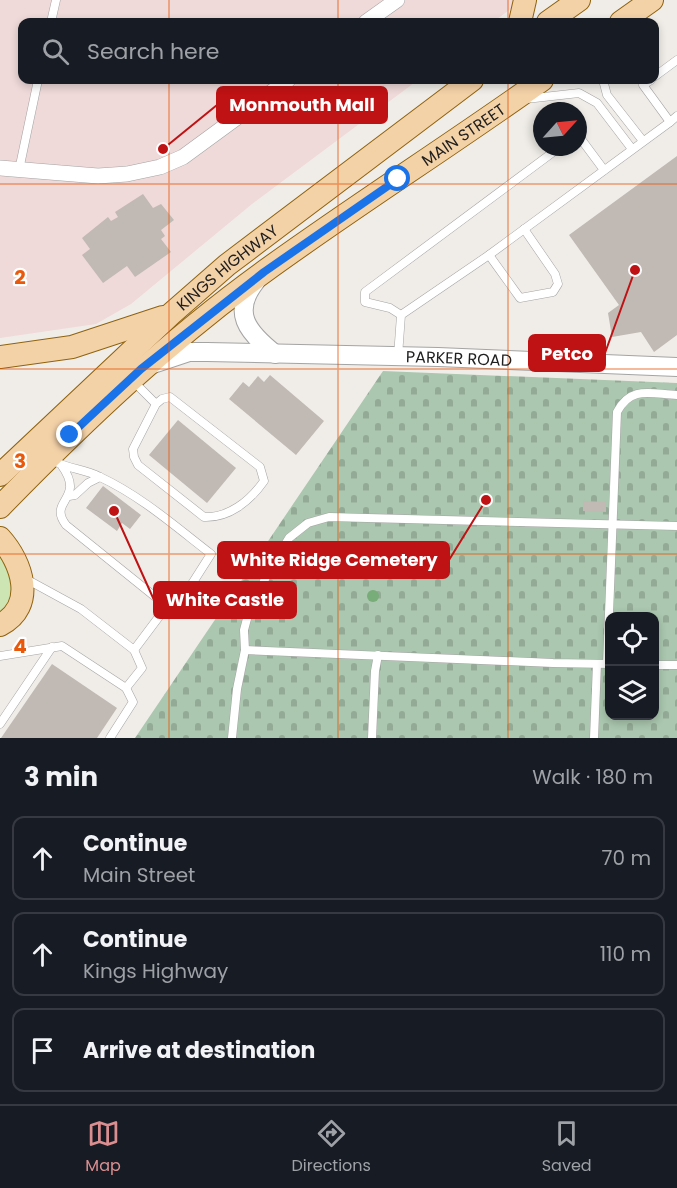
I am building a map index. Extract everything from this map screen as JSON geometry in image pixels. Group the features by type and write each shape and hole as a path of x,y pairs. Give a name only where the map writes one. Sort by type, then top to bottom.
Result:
{"main road":[{"path":"521,18 525,0"},
{"path":"554,18 579,0"},
{"path":"627,18 652,0"},
{"name":"KINGS HIGHWAY","path":"0,475 171,314 227,265 467,84"},
{"name":"MAIN STREET","path":"264,272 536,84"},
{"name":"KINGS HIGHWAY","path":"0,507 55,462 136,374 264,272"},
{"path":"0,357 72,347 171,314"},
{"path":"0,538 17,562 23,587 16,611 0,625"}],"street":[{"path":"372,18 397,0"},
{"path":"0,168 104,176 160,167 183,157 283,84"},
{"path":"264,272 246,294 243,312 257,340 274,354"},
{"name":"PARKER ROAD","path":"136,374 173,356 189,352 398,356 677,367"}],"lane":[{"path":"52,18 56,0"},
{"path":"659,73 677,60"},
{"path":"19,170 38,84"},
{"path":"604,84 607,94 644,141"},
{"path":"398,356 402,315 489,255 674,119 645,84"},
{"path":"513,100 579,93 597,103 632,149"},
{"path":"587,147 604,170"},
{"path":"402,315 390,308 365,302 365,292 548,156"},
{"path":"489,255 520,298 553,292 558,284 555,274 524,229"},
{"path":"136,374 156,404"},
{"path":"610,612 617,412 622,402 634,393 677,394"},
{"path":"170,397 260,467 264,481 254,495 236,509 222,515 204,517 138,465 133,448 156,404 170,397"},
{"path":"55,462 100,477 150,507 211,554 174,612 66,525 60,515 60,509 69,496 72,483 55,462"},
{"path":"69,496 75,495 88,483 100,477"},
{"path":"232,738 237,689 245,650 244,630 248,615 270,569 289,538 308,523 320,518 677,526"},
{"path":"22,577 81,609 134,650 142,668 126,688"},
{"path":"134,650 167,606"},
{"path":"0,656 62,646 126,688 133,702 110,738"},
{"path":"0,724 52,647"},
{"path":"245,650 605,664"},
{"path":"372,738 375,671 378,655"},
{"path":"594,738 597,664"},
{"path":"659,665 677,665"}],"shaded area":[{"path":"0,0 523,0 498,18 18,18 18,84 413,84 252,204 131,304 96,324 0,338"}],"green space":[{"path":"383,371 677,383 677,738 135,738"},
{"path":"0,550 11,574 12,589 10,597 0,612"}],"building":[{"path":"677,156 677,335 654,352 641,332 612,337 608,313 619,305 569,235"},
{"path":"143,194 153,208 161,204 174,220 161,230 165,236 161,239 171,252 135,277 127,266 103,283 82,255 90,249 82,238 108,217 111,221 118,217 115,212"},
{"path":"270,375 324,421 296,455 229,399 243,382 249,387 258,376 264,382"},
{"path":"178,420 236,468 207,503 149,455"},
{"path":"103,486 141,515 130,529 122,523 117,531 86,508"},
{"path":"583,501 606,502 606,512 583,511"},
{"path":"52,664 117,708 97,738 1,738"}],"place":[{"name":"Monmouth Mall","path":"163,149"},
{"name":"Petco","path":"635,270"},
{"name":"White Ridge Cemetery","path":"486,500"},
{"name":"White Castle","path":"114,511"}],"route":[{"path":"70,435 141,369 264,272 398,179"}]}
